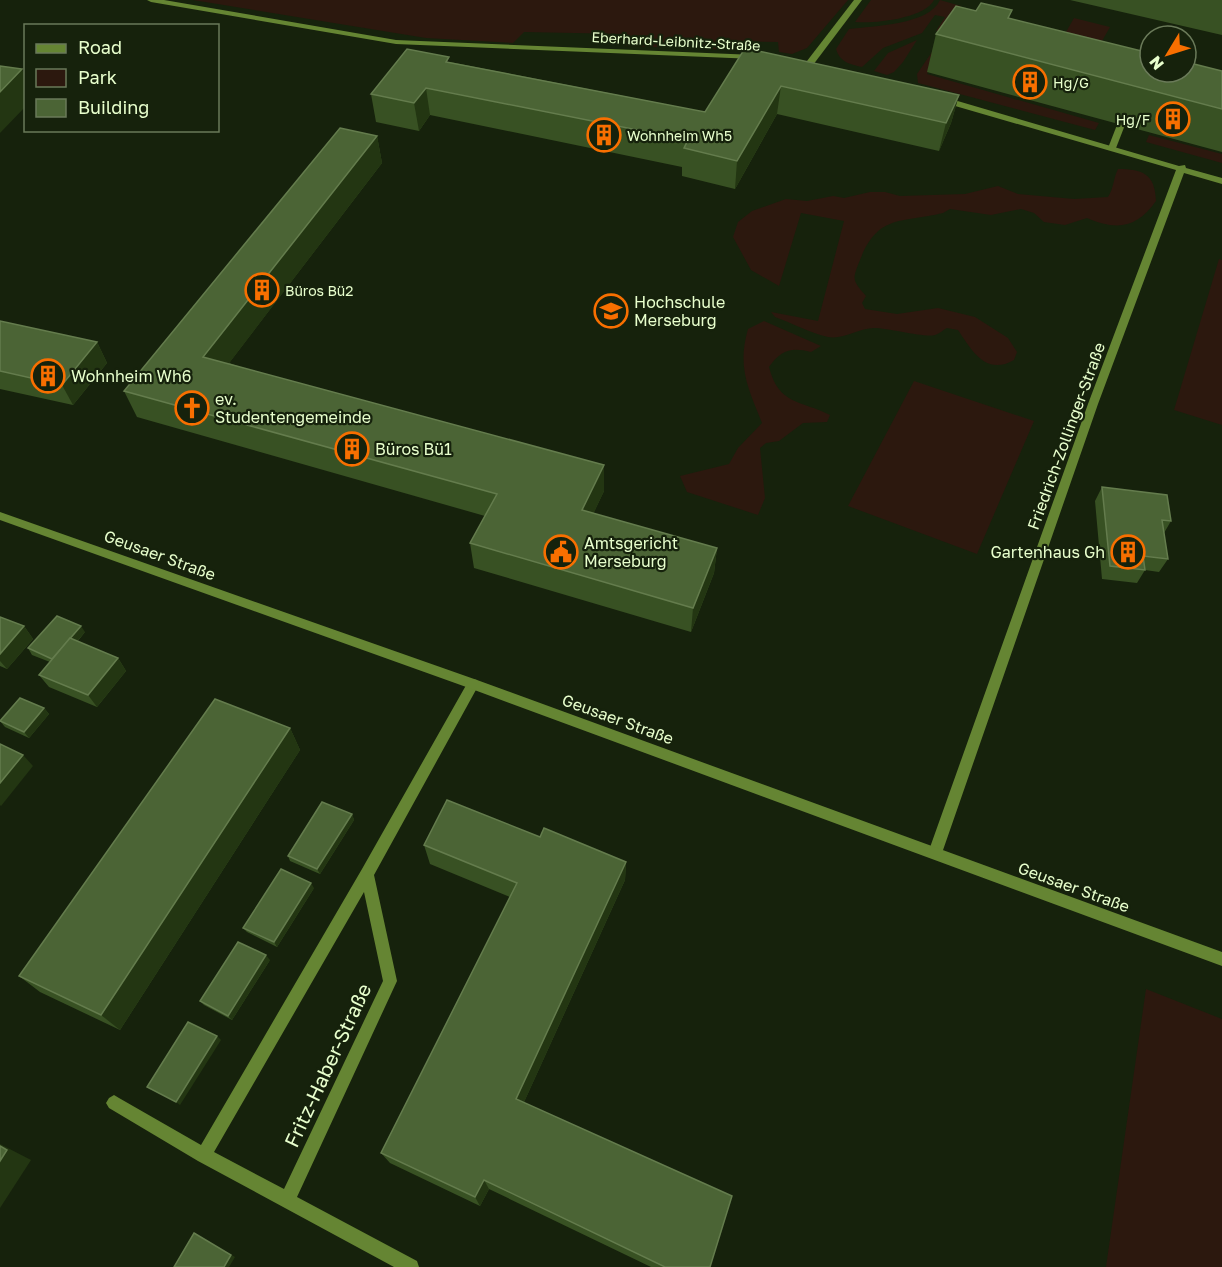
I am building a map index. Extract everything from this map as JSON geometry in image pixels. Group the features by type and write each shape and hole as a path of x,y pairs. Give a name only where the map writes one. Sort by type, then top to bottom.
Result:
{"street":[{"name":"Eberhard-Leibnitz-Straße","path":"152,0 396,42 767,58"},
{"path":"820,66 806,63 858,0"},
{"path":"931,96 1222,181"},
{"path":"1112,148 1121,125"},
{"name":"Friedrich-Zollinger-Straße","path":"935,853 1093,404 1182,168"},
{"name":"Geusaer Straße","path":"0,516 474,684 1222,959"},
{"path":"204,1155 474,684"},
{"name":"Fritz-Haber-Straße","path":"287,1200 390,981 367,874"},
{"path":"114,1103 204,1155 411,1267"}],"green space":[{"path":"193,0 848,0 807,48 792,54 779,52 778,42 735,41 734,50 625,46 625,34 524,32 513,43 426,38"},
{"path":"871,0 934,0 921,11 910,15 886,21 855,22"},
{"path":"940,0 961,6 946,29 936,31 945,17 935,15 922,33 883,48 862,67 846,62 840,57 836,49 849,29 913,19 925,15"},
{"path":"1074,18 1110,27 1102,41 1066,32"},
{"path":"917,40 894,72 887,75 874,71 888,53"},
{"path":"938,43 943,45 927,74 1099,123 1095,130 918,83 917,74"},
{"path":"1149,135 1222,154 1222,163 1146,142"},
{"path":"1118,169 1141,172 1150,179 1153,185 1156,201 1134,222 1108,225 1087,218 1065,225 1044,222 1034,213 1021,209 991,215 950,209 943,213 892,223 875,235 867,245 855,276 856,283 866,296 862,303 865,309 897,314 938,308 975,317 1008,338 1017,352 1014,360 1004,364 995,365 981,359 958,330 947,328 930,336 874,328 828,337 775,317 771,312 818,321 844,221 801,213 779,286 751,270 733,237 738,222 752,211 786,199 807,201 833,196 844,198 870,192 885,192 900,196 965,194 998,186 1018,194 1074,199 1108,197"},
{"path":"1219,259 1222,260 1222,425 1174,410"},
{"path":"764,321 821,346 811,352 792,350 782,353 769,367 773,380 785,395 830,415 827,422 803,423 779,441 766,443 760,448 765,498 758,515 687,492 680,476 729,464 738,448 762,423 746,377 744,355 748,329"},
{"path":"914,381 1034,421 977,554 848,506"},
{"path":"1146,989 1222,1019 1222,1267 1106,1267"}],"building":[{"path":"981,3 1012,10 1008,18 1138,50 1138,84 1198,84 1198,65 1222,71 1222,109 936,34 956,6 976,11"},
{"path":"745,48 959,95 946,123 781,86 737,161 684,148 688,140 426,88 414,103 371,94 407,49 449,57 446,62 705,112"},
{"path":"0,66 22,69 0,92"},
{"path":"340,128 377,136 203,357 604,465 582,510 717,548 693,608 470,543 497,494 124,391"},
{"path":"0,321 97,342 62,385 0,371"},
{"name":"Gartenhaus Gh","path":"1102,487 1167,495 1171,521 1162,520 1168,559 1143,556 1145,570 1110,566"},
{"path":"57,616 81,626 52,659 28,648"},
{"path":"0,617 24,626 0,654"},
{"path":"70,638 118,658 88,695 39,675"},
{"path":"20,698 44,708 24,732 0,721"},
{"path":"215,699 290,728 101,1015 19,976"},
{"path":"0,744 23,755 0,783"},
{"path":"447,800 540,837 544,828 626,862 516,1099 732,1196 710,1267 665,1267 484,1180 475,1197 381,1153 517,883 424,845"},
{"path":"322,802 352,814 317,869 288,856"},
{"path":"281,869 311,883 274,942 243,928"},
{"path":"238,942 266,955 228,1016 200,1001"},
{"path":"188,1022 217,1036 176,1102 147,1087"},
{"path":"0,1146 7,1150 0,1161"},
{"path":"194,1233 231,1255 224,1267 174,1267"}],"place":[{"name":"Hg/G","path":"1030,82"},
{"name":"Hg/F","path":"1173,119"},
{"name":"Wohnheim Wh5","path":"604,135"},
{"name":"Büros Bü2","path":"262,290"},
{"name":"Hochschule Merseburg","path":"611,311"},
{"name":"Wohnheim Wh6","path":"48,376"},
{"name":"ev. Studentengemeinde","path":"192,408"},
{"name":"Büros Bü1","path":"352,449"},
{"name":"Amtsgericht Merseburg","path":"561,552"},
{"name":"Gartenhaus Gh","path":"1128,552"}]}
